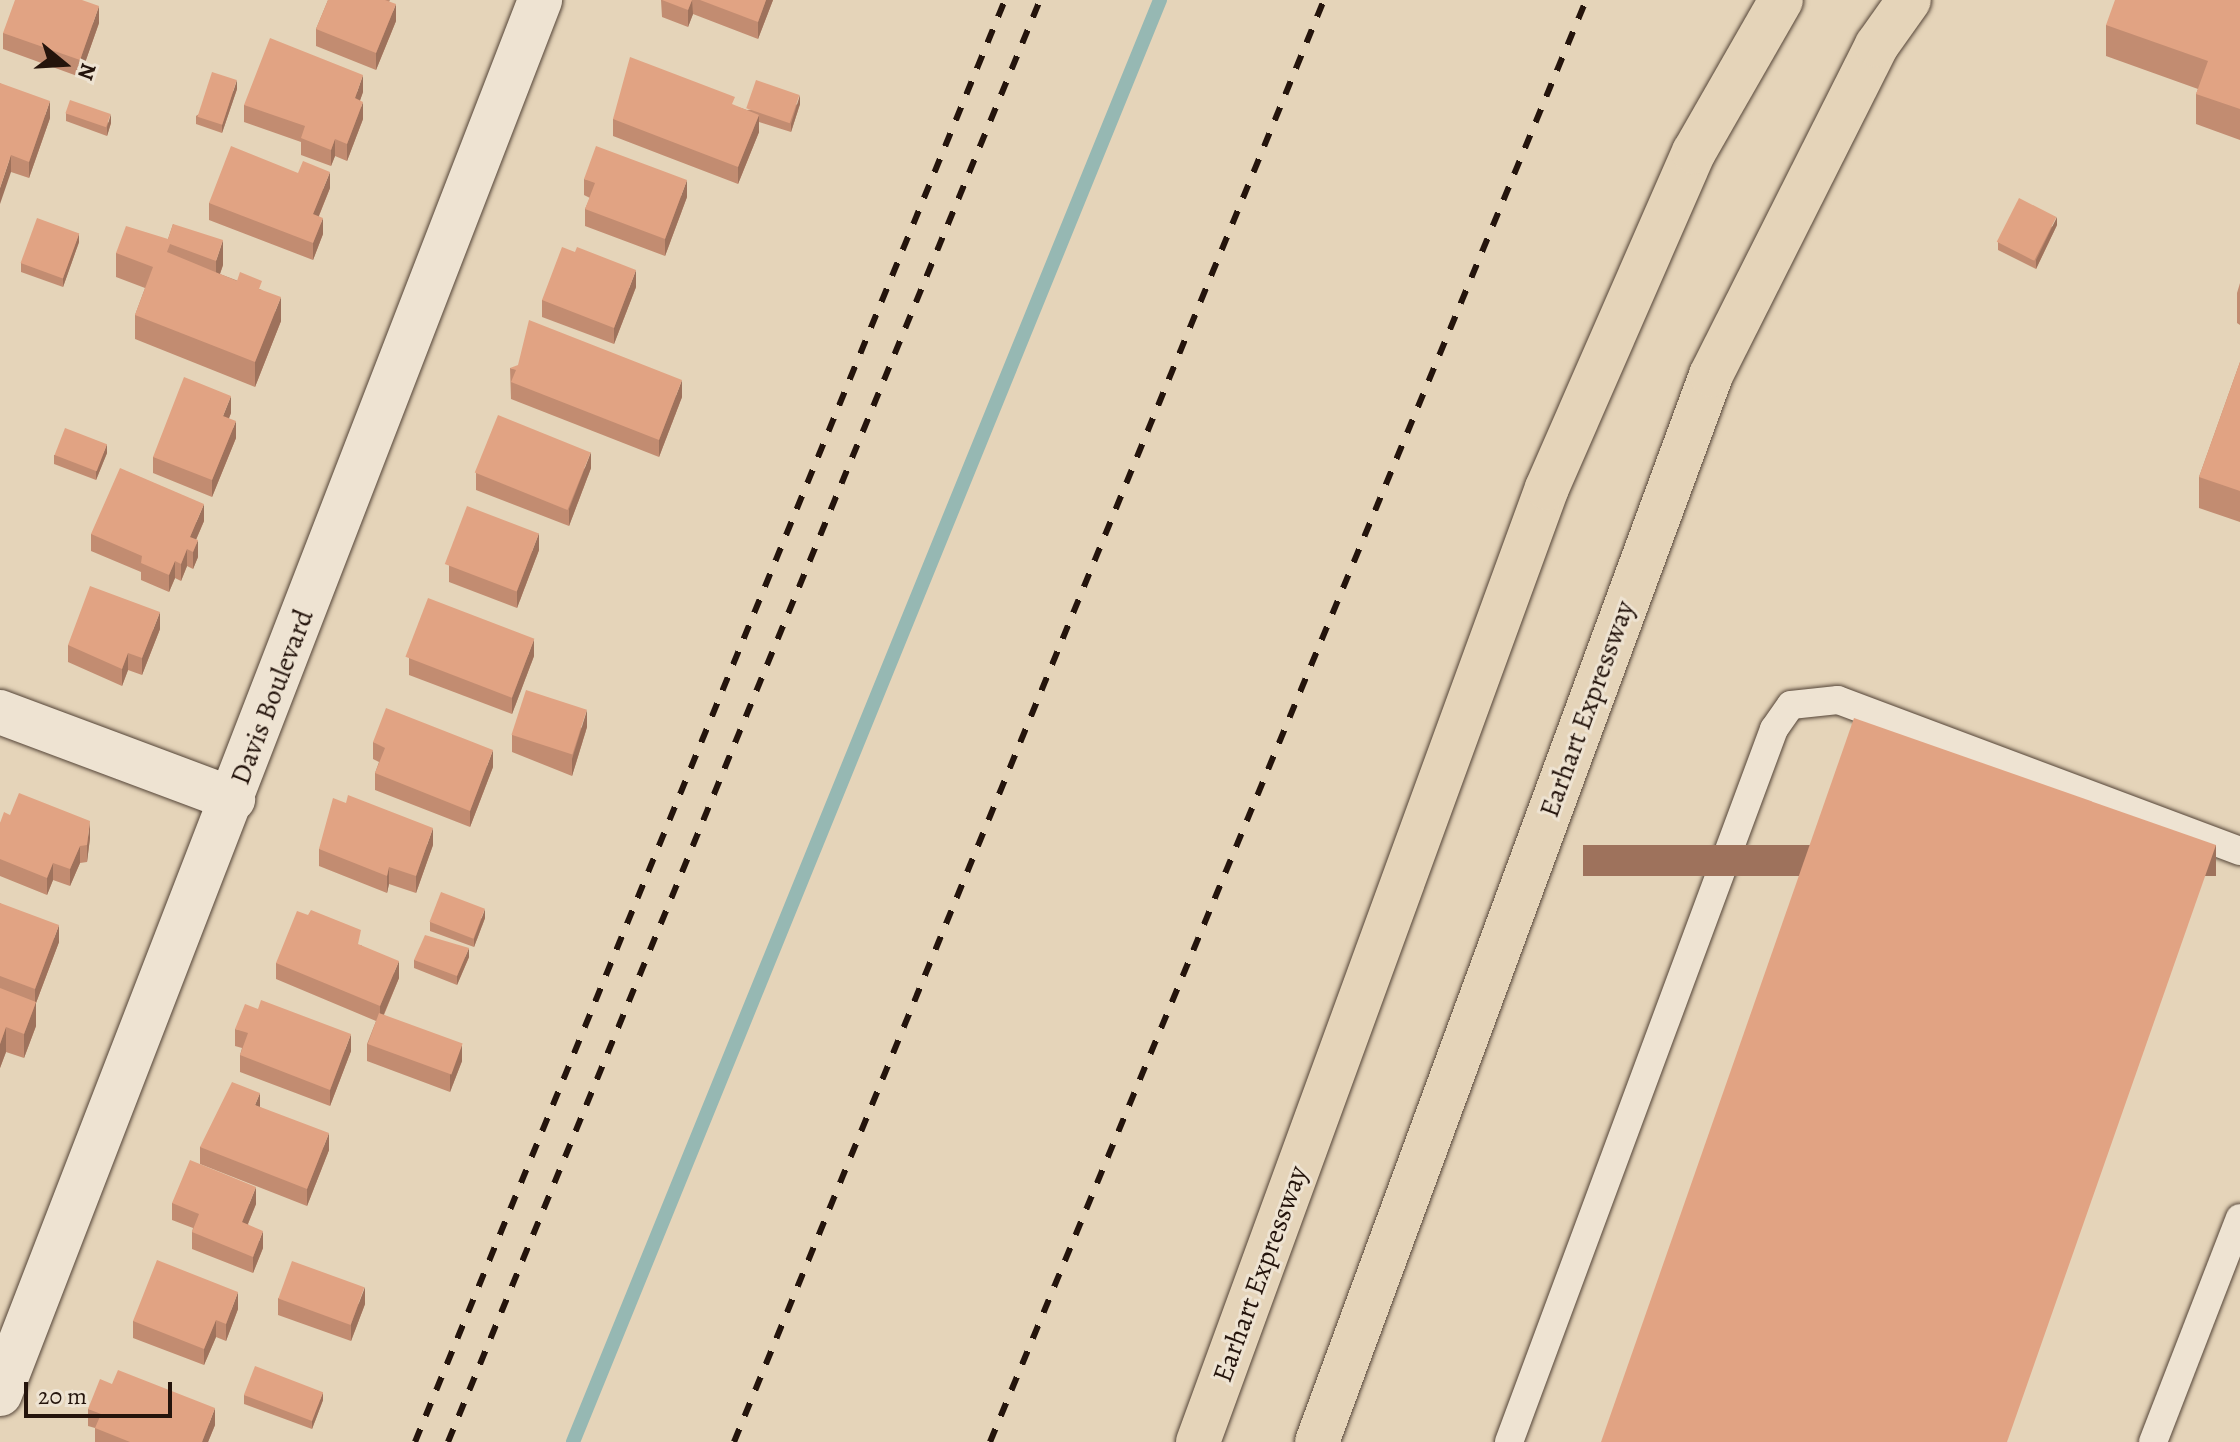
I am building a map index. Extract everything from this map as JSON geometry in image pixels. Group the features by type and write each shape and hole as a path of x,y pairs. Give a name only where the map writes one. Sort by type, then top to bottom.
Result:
{"highway":[{"name":"Earhart Expressway","path":"1198,1442 1547,488 1694,152 1781,0"},
{"name":"Earhart Expressway","path":"1317,1442 1711,375 1877,45 1909,0"}],"street":[{"name":"Davis Boulevard","path":"0,1394 540,0"},
{"path":"0,712 233,799"}],"lane":[{"path":"1509,1442 1774,729 1791,705 1838,700 2240,851"},
{"path":"2153,1442 2240,1218"}],"building":[{"path":"15,0 82,0 99,6 80,60 3,33"},
{"path":"328,0 385,0 396,4 376,53 316,29"},
{"path":"662,0 692,0 688,10"},
{"path":"700,0 766,0 758,22"},
{"path":"2115,0 2240,0 2240,109 2196,94 2208,61 2106,25"},
{"path":"270,38 363,75 355,98 363,102 347,144 335,139 331,150 301,138 305,126 244,105"},
{"path":"630,57 735,97 732,104 759,115 738,167 613,119"},
{"path":"212,72 237,80 222,125 197,117"},
{"path":"756,80 799,95 790,123 746,108"},
{"path":"0,83 50,101 29,162 11,155 0,188"},
{"path":"70,100 111,114 106,127 65,113"},
{"path":"231,146 298,173 303,161 330,172 313,214 323,218 313,243 209,203"},
{"path":"596,146 687,180 665,239 585,209 595,183 584,179"},
{"path":"2019,198 2056,217 2034,261 1997,242"},
{"path":"37,218 79,233 63,278 21,263"},
{"path":"173,224 223,240 216,261 170,244 167,252 237,281 240,272 262,281 259,289 281,297 255,362 135,315 153,267 116,253 126,226 168,239"},
{"path":"562,247 575,252 577,247 636,270 614,328 542,300"},
{"path":"529,320 682,380 659,440 511,382 516,370 510,368 518,365"},
{"path":"2240,362 2240,491 2199,477"},
{"path":"184,377 231,396 223,416 236,421 212,480 153,457"},
{"path":"498,415 591,452 567,510 475,472"},
{"path":"65,428 107,444 97,471 55,455"},
{"path":"120,468 204,504 190,537 198,540 193,552 187,549 181,564 175,561 169,575 141,563 142,556 91,534"},
{"path":"467,506 539,534 517,591 445,564"},
{"path":"90,586 160,612 142,658 128,653 122,669 68,645"},
{"path":"428,598 534,639 512,698 405,657"},
{"path":"526,690 587,710 572,754 511,735"},
{"path":"386,708 493,750 470,811 375,773 385,748 373,742"},
{"path":"1854,718 2216,845 2007,1442 1601,1442"},
{"path":"19,793 90,821 87,845 80,846 70,869 53,863 47,878 0,859 0,823 4,812 10,815"},
{"path":"348,795 433,828 416,876 389,867 387,876 319,849 333,798 346,803"},
{"path":"441,892 485,909 473,939 430,922"},
{"path":"0,903 59,925 35,989 0,976"},
{"path":"311,910 361,930 358,944 399,961 380,1006 276,963 297,911 308,915"},
{"path":"425,935 469,948 457,976 414,960"},
{"path":"0,988 36,1002 24,1034 6,1027 0,1044"},
{"path":"261,1000 351,1034 330,1090 240,1055 248,1033 235,1029 245,1004 258,1009"},
{"path":"379,1013 463,1043 451,1074 368,1044"},
{"path":"232,1082 260,1093 255,1105 329,1133 307,1189 200,1147"},
{"path":"190,1160 256,1187 242,1222 263,1231 253,1257 192,1232 199,1214 172,1203"},
{"path":"157,1260 238,1292 226,1324 216,1320 204,1349 133,1321"},
{"path":"292,1261 364,1287 351,1325 278,1299"},
{"path":"255,1366 323,1392 312,1421 244,1395"},
{"path":"118,1370 215,1408 202,1442 130,1442 95,1428 101,1414 88,1409 100,1379 112,1384"}],"waterway":[{"path":"573,1442 1160,0"}],"railway":[{"path":"415,1442 1005,0"},
{"path":"448,1442 1040,0"},
{"path":"734,1442 1324,0"},
{"path":"990,1442 1586,0"}]}
